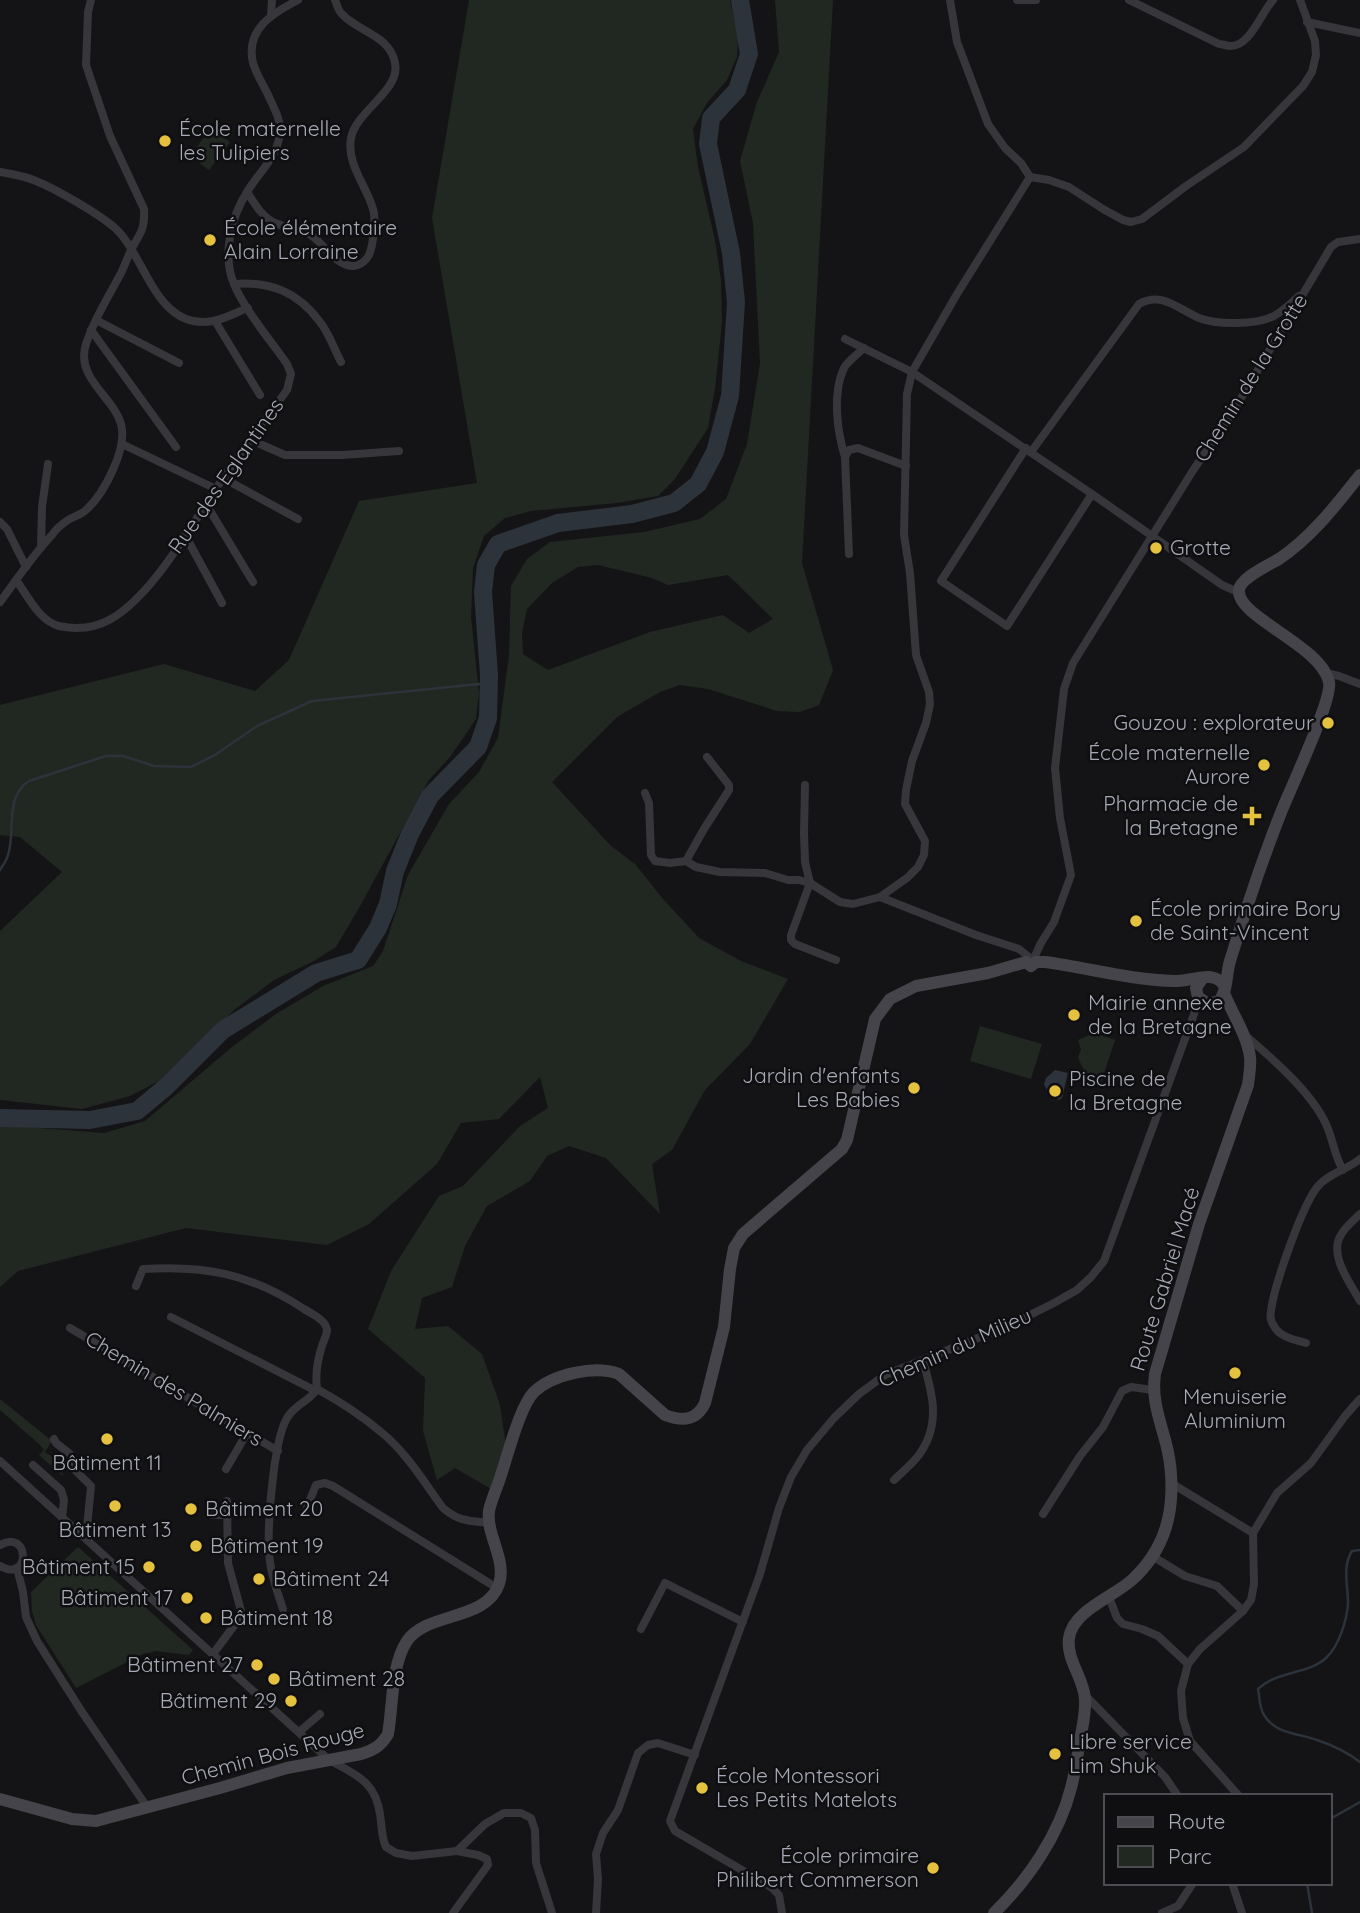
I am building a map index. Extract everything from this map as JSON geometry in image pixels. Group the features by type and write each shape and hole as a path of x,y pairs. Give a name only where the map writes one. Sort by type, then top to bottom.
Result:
{"street":[{"path":"0,602 41,547 67,520 83,513 95,501 105,486 122,444 121,425 114,410 90,377 85,348 91,330 126,264 131,249 141,235 145,220 144,209 110,136 86,65 88,12 92,0"},
{"path":"271,15 272,0"},
{"name":"Rue des Eglantines","path":"16,580 42,616 57,626 90,628 111,618 137,599 165,564 287,390 291,374 287,364 234,284 229,265 229,246 235,216 247,192 273,155 280,132 276,111 253,64 254,35 271,15 298,0"},
{"path":"247,192 260,212 274,223 295,227 310,234 341,263 354,266 370,255 375,233 374,212 352,160 351,139 355,126 394,79 396,65 391,50 341,13 335,0"},
{"path":"950,0 957,42 988,124 1005,148 1021,163 1030,177 1069,187 1103,209 1131,222 1142,219 1244,147 1303,86 1312,72 1316,55 1315,41 1300,0"},
{"path":"1017,0 1036,0"},
{"path":"1129,0 1219,44 1232,46 1242,43 1249,36 1263,11 1273,0"},
{"path":"1307,22 1360,33"},
{"path":"0,172 37,181 116,228 164,304 180,315 198,322 215,321 248,308"},
{"path":"645,793 649,803 651,855 655,861 686,861 696,867 720,872 765,873 788,880 799,880 810,883 840,902 853,904 880,897 918,867 924,855 925,841 905,804 906,790 930,704 929,692 916,655 910,573 904,535 907,394 912,372 1030,177"},
{"name":"Chemin de la Grotte","path":"1031,960 1054,922 1071,875 1060,818 1055,768 1064,689 1073,663 1192,472 1234,410 1331,247 1338,242 1360,239"},
{"path":"234,284 253,282 280,288 305,304 322,323 341,362"},
{"path":"1092,494 1007,626 941,581 1029,450 1139,304 1155,298 1199,318 1228,324 1272,317 1305,291"},
{"path":"96,320 179,363"},
{"path":"215,321 260,395"},
{"path":"91,330 176,447"},
{"path":"845,339 912,372 1222,585 1238,592"},
{"path":"849,554 845,457 838,432 838,395 845,367 864,348"},
{"path":"251,440 285,455 342,456 399,451"},
{"path":"122,444 216,489"},
{"path":"845,457 849,450 858,448 906,466"},
{"path":"41,547 41,507 48,464"},
{"path":"1180,981 1204,999 1219,1001 1254,886 1328,699 1329,684 1321,665 1304,649 1247,609 1238,592 1240,585 1245,579 1301,543 1360,475"},
{"path":"223,478 298,519"},
{"path":"206,503 253,582"},
{"path":"0,522 7,529 26,567"},
{"path":"185,535 222,603"},
{"path":"1326,673 1360,684"},
{"path":"686,861 729,790 729,785 706,757"},
{"path":"805,785 805,862 810,883 791,940 794,944 836,960"},
{"path":"880,897 1019,949 1031,960"},
{"path":"307,1507 316,1485 325,1483 333,1486 497,1588 500,1583 500,1563 489,1512 523,1410 533,1393 555,1379 578,1371 616,1372 665,1415 674,1419 694,1417 700,1413 705,1403 724,1327 734,1248 743,1234 842,1149 847,1140 875,1019 890,999 916,986 988,973 1031,960 1125,976 1180,981 1207,977 1219,979 1224,990"},
{"path":"1204,999 1197,985 1229,963"},
{"name":"Route Gabriel Macé","path":"994,1913 1029,1871 1059,1820 1071,1787 1084,1716 1085,1695 1069,1650 1074,1624 1083,1614 1133,1579 1152,1556 1165,1531 1170,1509 1171,1483 1169,1455 1153,1390 1158,1360 1196,1237 1248,1085 1250,1057 1244,1035 1233,1016 1224,990"},
{"name":"Route Gabriel Macé","path":"1204,999 1233,1016"},
{"name":"Chemin du Milieu","path":"782,1913 779,1895 771,1887 675,1831 670,1821 763,1567 779,1508 791,1477 807,1450 834,1418 859,1394 885,1375 1008,1326 1077,1290 1091,1277 1104,1261 1194,1014 1204,999"},
{"path":"1244,1035 1277,1062 1322,1117 1343,1170"},
{"path":"1306,1343 1283,1335 1272,1323 1271,1312 1284,1263 1302,1215 1317,1186 1360,1159"},
{"path":"1360,1214 1340,1235 1336,1245 1340,1263 1360,1301"},
{"path":"136,1286 143,1269 177,1267 220,1272 255,1283 323,1321 327,1331 316,1370 314,1396 298,1404 287,1418 278,1451 268,1547 282,1609"},
{"path":"171,1317 331,1396 382,1432 406,1457 451,1516 460,1520 490,1523"},
{"name":"Chemin des Palmiers","path":"70,1328 278,1451"},
{"path":"894,1480 921,1453 931,1430 934,1417 931,1388 923,1361"},
{"path":"1043,1514 1080,1456 1103,1427 1122,1391 1131,1387 1153,1390"},
{"path":"1237,1794 1190,1741 1183,1718 1181,1691 1188,1664 1251,1600 1254,1584 1252,1533 1277,1493 1311,1463 1360,1399"},
{"path":"226,1469 247,1433"},
{"path":"54,1439 55,1443 70,1454 75,1470 91,1486 84,1537"},
{"path":"0,1461 328,1759 367,1783 377,1798 381,1834 386,1847 412,1856 457,1851 487,1859 488,1865 453,1913"},
{"path":"33,1465 61,1490 64,1500 62,1518"},
{"path":"1171,1483 1252,1533"},
{"path":"213,1654 242,1611 228,1563 227,1501"},
{"path":"212,1514 226,1515"},
{"path":"0,1545 12,1542 23,1550 24,1557 17,1569 10,1570 0,1566"},
{"path":"1152,1556 1185,1576 1217,1587 1243,1611"},
{"path":"17,1569 26,1617 37,1641 147,1807"},
{"path":"641,1629 665,1583 743,1622"},
{"name":"Chemin Bois Rouge","path":"0,1799 85,1821 96,1821 287,1768 373,1750 388,1734 397,1668 402,1650 411,1635 422,1628 479,1606 490,1598 497,1588"},
{"path":"1109,1597 1122,1624 1158,1636 1188,1664"},
{"path":"1085,1695 1165,1777 1177,1794"},
{"path":"299,1732 320,1714"},
{"path":"596,1913 596,1854 603,1833 618,1810 638,1753 648,1745 658,1743 695,1755"},
{"path":"457,1851 485,1824 504,1813 521,1813 531,1818 535,1830 536,1863 552,1913"},
{"path":"1162,1913 1178,1906 1192,1885"},
{"path":"1233,1885 1242,1913"}],"green space":[{"path":"469,0 730,0 738,37 737,57 727,80 707,103 693,129 721,281 722,322 708,428 675,479 658,496 531,511 505,518 484,536 473,568 471,617 479,693 476,719 450,757 429,780 336,947 274,980 234,1010 191,1054 159,1081 130,1096 82,1109 0,1100 0,931 62,872 20,837 0,835 0,705 164,664 255,691 289,660 359,501 477,483 432,218"},
{"path":"775,0 833,0 802,563 833,670 819,705 800,712 777,711 708,689 680,685 660,692 617,717 552,782 611,846 635,864 699,938 741,961 788,979 750,1044 705,1090 672,1150 652,1164 660,1214 606,1158 569,1146 547,1156 530,1181 487,1206 465,1246 452,1287 422,1298 415,1329 448,1326 482,1354 500,1405 506,1446 493,1490 455,1468 437,1480 423,1431 425,1378 368,1329 391,1271 439,1196 463,1186 520,1126 548,1108 540,1077 499,1119 461,1123 437,1164 369,1224 327,1245 186,1228 18,1271 0,1287 0,1125 104,1133 145,1121 232,1047 276,1014 323,986 373,966 383,951 408,875 449,804 479,772 498,738 509,655 511,586 527,559 550,542 644,532 700,519 726,499 747,444 760,363 753,223 740,161 757,102 779,52","holes":["598,565 652,578 668,585 728,575 773,619 749,633 723,615 650,632 548,670 523,654 522,633 527,609 552,583 578,567"]},
{"path":"211,128 230,142 209,170 190,156"},
{"path":"980,1026 1042,1044 1031,1079 970,1061"},
{"path":"1094,1033 1115,1040 1101,1082 1082,1075 1084,1070 1078,1058 1081,1049 1078,1040"},
{"path":"0,1399 52,1441 45,1452 60,1462 63,1476 39,1455 44,1450 39,1444 0,1410"},
{"path":"78,1547 193,1650 189,1655 156,1651 143,1654 76,1688 36,1625 31,1592"}],"shaded area":[{"name":"Piscine de la Bretagne","path":"1055,1070 1068,1073 1062,1098 1059,1100 1050,1097 1044,1084 1046,1078"}],"waterway":[{"path":"0,1118 90,1120 137,1111 167,1086 223,1030 316,973 358,960 378,928 388,904 395,871 430,796 478,747 488,718 489,675 483,592 486,565 498,544 558,523 632,514 674,503 698,484 715,452 730,396 736,302 731,253 708,144 711,118 737,90 749,54 740,0"},
{"path":"0,870 7,859 10,846 13,805 21,788 29,781 106,756 123,756 154,766 191,767 215,755 257,726 312,701 489,683"},
{"path":"1360,1550 1352,1551 1347,1563 1346,1617 1331,1653 1310,1667 1274,1679 1258,1689 1262,1712 1274,1726 1328,1744 1360,1762"},
{"path":"1332,1818 1360,1802"},
{"path":"1307,1885 1312,1913"}],"place":[{"name":"École maternelle les Tulipiers","path":"165,141"},
{"name":"École élémentaire Alain Lorraine","path":"210,240"},
{"name":"Grotte","path":"1156,548"},
{"name":"Gouzou : explorateur","path":"1328,723"},
{"name":"École maternelle Aurore","path":"1264,765"},
{"name":"Pharmacie de la Bretagne","path":"1252,816"},
{"name":"École primaire Bory de Saint-Vincent","path":"1136,921"},
{"name":"Mairie annexe de la Bretagne","path":"1074,1015"},
{"name":"Jardin d'enfants Les Babies","path":"914,1088"},
{"name":"Piscine de la Bretagne","path":"1055,1091"},
{"name":"Menuiserie Aluminium","path":"1235,1373"},
{"name":"Bâtiment 11","path":"107,1439"},
{"name":"Bâtiment 13","path":"115,1506"},
{"name":"Bâtiment 20","path":"191,1509"},
{"name":"Bâtiment 19","path":"196,1546"},
{"name":"Bâtiment 15","path":"149,1567"},
{"name":"Bâtiment 24","path":"259,1579"},
{"name":"Bâtiment 17","path":"187,1598"},
{"name":"Bâtiment 18","path":"206,1618"},
{"name":"Bâtiment 27","path":"257,1665"},
{"name":"Bâtiment 28","path":"274,1679"},
{"name":"Bâtiment 29","path":"291,1701"},
{"name":"Libre service Lim Shuk","path":"1055,1754"},
{"name":"École Montessori Les Petits Matelots","path":"702,1788"},
{"name":"École primaire Philibert Commerson","path":"933,1868"}]}
